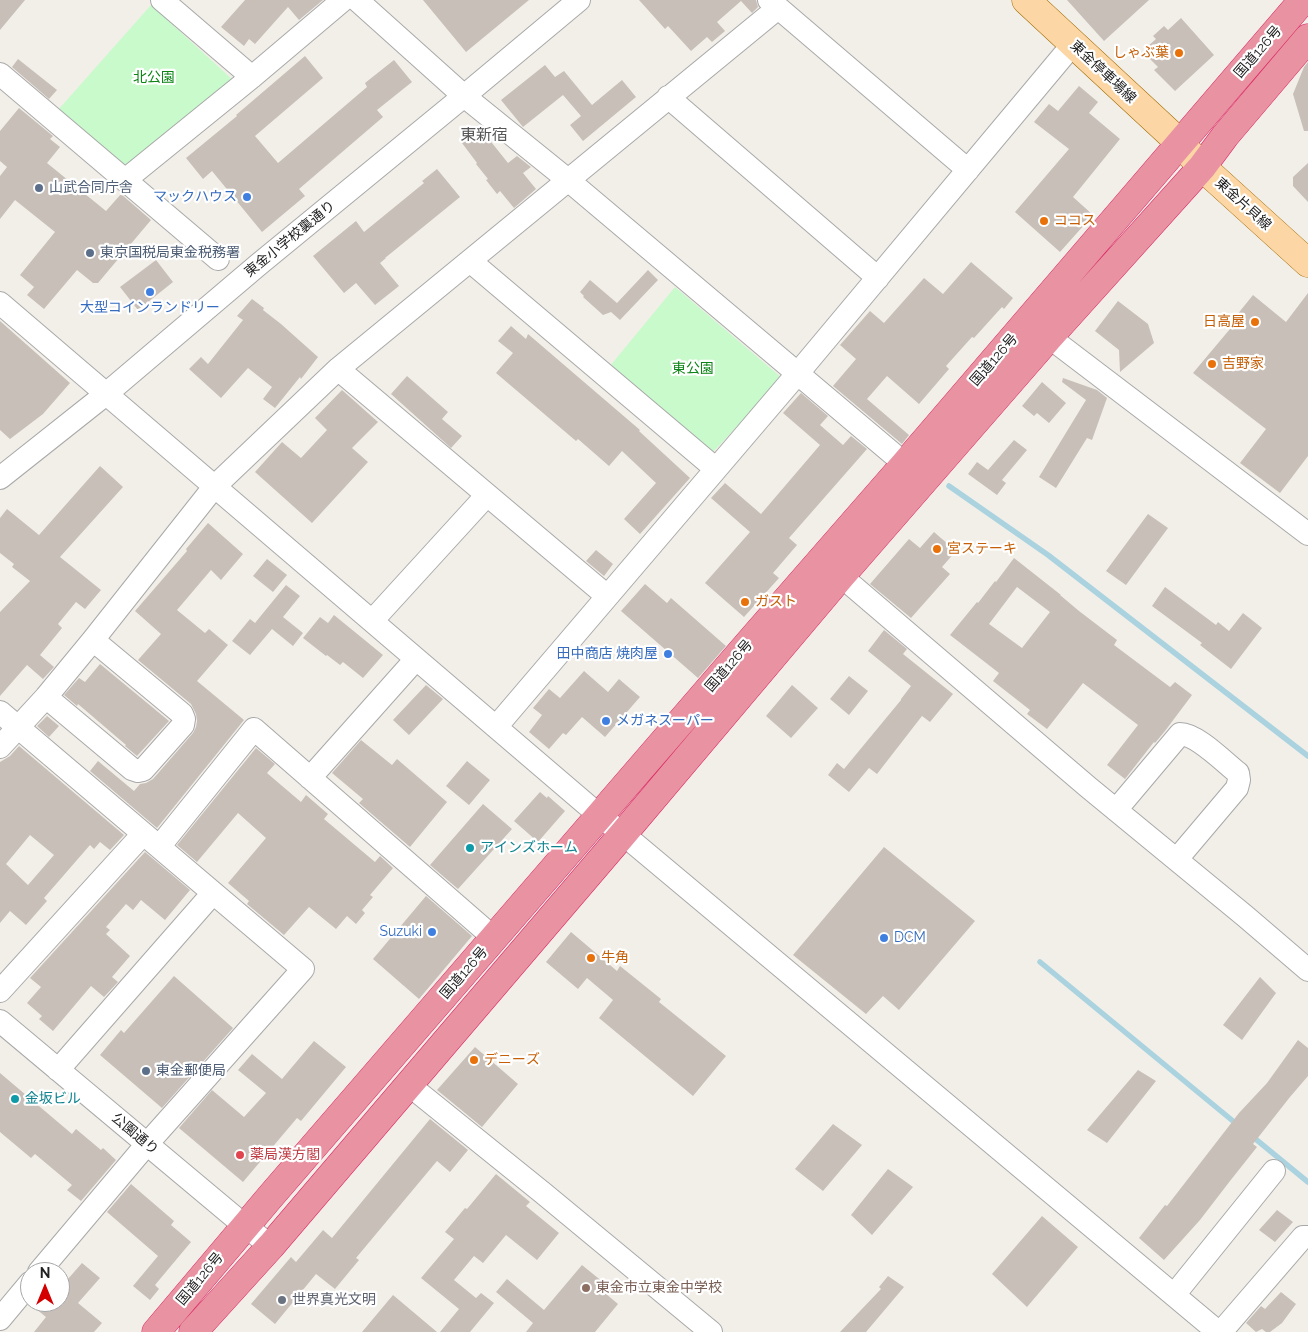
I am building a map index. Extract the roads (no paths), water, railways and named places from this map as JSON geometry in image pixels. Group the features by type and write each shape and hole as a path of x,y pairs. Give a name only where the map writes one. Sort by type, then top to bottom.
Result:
{"highway":[{"name":"国道126号","path":"156,1332 245,1226 906,464 1302,0"},
{"name":"国道126号","path":"193,1332 271,1246 409,1085 841,576 1049,337 1202,167 1225,136 1308,38"}],"main road":[{"name":"東金停車場線","path":"1026,0 1180,143"},
{"name":"東金片貝線","path":"1180,143 1202,167 1308,263"}],"street":[{"path":"162,0 252,76"},
{"path":"125,180 343,0"},
{"path":"357,0 464,96 568,180 906,464"},
{"name":"東金小学校裏通り","path":"0,478 106,394 258,265 579,0"},
{"path":"0,747 93,640 214,487 338,369 668,97 774,4 968,170"},
{"path":"496,726 798,373 1073,44"},
{"path":"0,74 218,259"},
{"path":"668,97 878,278"},
{"path":"470,261 716,469"},
{"path":"0,303 600,816 1220,1332 1303,1236 1308,1236"},
{"path":"1049,337 1308,534"},
{"path":"338,369 607,596"},
{"path":"372,621 487,495"},
{"path":"841,576 1116,810 1308,970"},
{"path":"46,696 132,769 138,771 143,770 183,725 184,719 182,714 93,640"},
{"path":"310,778 416,659"},
{"path":"0,712 302,969 147,1144 47,1262"},
{"path":"0,990 151,841 254,729 494,938"},
{"path":"1116,810 1180,734 1186,734 1198,740 1238,773 1239,780 1237,788 1177,860"},
{"path":"58,1070 213,893"},
{"name":"公園通り","path":"0,1021 271,1246"},
{"path":"409,1085 711,1332"},
{"path":"1174,1295 1274,1171"},
{"path":"0,1319 20,1295"}],"waterway":[{"path":"949,486 1048,555 1308,756"},
{"path":"1040,962 1239,1126"},
{"path":"1252,1136 1308,1182"}],"place":[{"name":"しゃぶ葉","path":"1179,53"},
{"name":"山武合同庁舎","path":"39,188"},
{"name":"マックハウス","path":"247,197"},
{"name":"ココス","path":"1044,221"},
{"name":"東京国税局東金税務署","path":"90,253"},
{"name":"大型コインランドリー","path":"150,292"},
{"name":"日高屋","path":"1255,322"},
{"name":"吉野家","path":"1212,364"},
{"name":"宮ステーキ","path":"937,549"},
{"name":"ガスト","path":"745,602"},
{"name":"田中商店 焼肉屋","path":"668,654"},
{"name":"メガネスーパー","path":"606,721"},
{"name":"アインズホーム","path":"470,848"},
{"name":"Suzuki","path":"432,932"},
{"name":"DCM","path":"884,938"},
{"name":"牛角","path":"591,958"},
{"name":"デニーズ","path":"474,1060"},
{"name":"東金郵便局","path":"146,1071"},
{"name":"金坂ビル","path":"15,1099"},
{"name":"薬局漢方閣","path":"240,1155"},
{"name":"東金市立東金中学校","path":"586,1288"},
{"name":"世界真光文明","path":"282,1300"}],"district":[{"name":"東新宿","path":"484,135"}],"park label":[{"name":"北公園","path":"154,78"},
{"name":"東公園","path":"693,369"}]}
